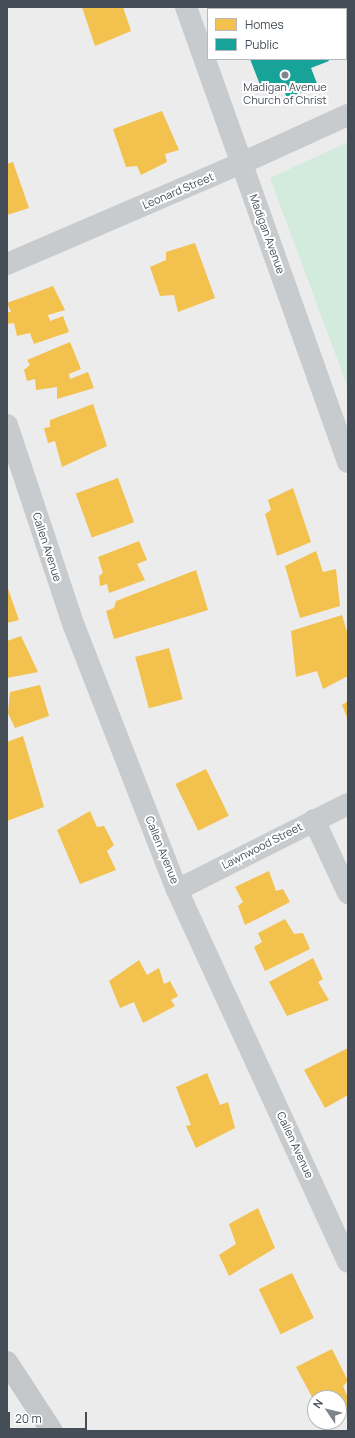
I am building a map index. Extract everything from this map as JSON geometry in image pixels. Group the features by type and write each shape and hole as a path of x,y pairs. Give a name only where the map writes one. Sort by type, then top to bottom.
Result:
{"main road":[{"path":"7,1362 52,1431"}],"street":[{"name":"Madigan Avenue","path":"186,7 348,462"},
{"name":"Leonard Street","path":"7,264 242,163 348,115"},
{"name":"Callen Avenue","path":"7,425 74,626 178,890 348,1262"},
{"name":"Lawnwood Street","path":"178,890 348,804"},
{"path":"314,820 348,893"}],"green space":[{"path":"348,142 348,388 270,178"}],"building: Homes":[{"path":"82,7 123,7 131,31 95,46"},
{"path":"162,111 179,150 165,154 167,162 141,175 137,166 126,167 113,129"},
{"path":"13,162 29,208 7,215 7,164"},
{"path":"195,243 215,298 178,312 174,295 160,296 150,267 166,260 166,252"},
{"path":"53,286 65,310 48,315 50,321 63,316 69,332 34,344 30,333 17,336 14,323 7,324 7,312 11,312 7,303"},
{"path":"70,342 81,369 69,374 70,379 88,372 94,388 57,399 57,387 36,390 35,379 27,381 24,370 30,365 27,360"},
{"path":"93,404 107,446 62,467 55,441 48,443 44,428 50,427 50,420"},
{"path":"118,478 134,522 92,538 76,493"},
{"path":"293,488 311,542 277,556 265,514 271,510 268,500"},
{"path":"139,541 147,560 137,564 145,580 109,593 107,584 100,586 99,576 103,573 98,557"},
{"path":"316,551 323,572 336,569 340,606 300,618 285,566"},
{"path":"196,570 208,610 114,639 106,611 114,608 116,601"},
{"path":"7,586 19,620 7,623"},
{"path":"342,615 348,635 348,676 323,689 317,671 296,677 291,631"},
{"path":"21,636 38,672 7,678 7,641"},
{"path":"169,648 183,699 149,708 135,657"},
{"path":"40,685 49,716 15,728 8,713 10,692"},
{"path":"348,701 348,720 342,705"},
{"path":"23,736 44,807 7,821 7,742"},
{"path":"206,769 229,816 198,831 175,784"},
{"path":"90,811 97,827 104,826 114,845 107,851 116,870 80,884 57,830"},
{"path":"269,871 276,891 283,889 290,902 245,925 238,906 243,902 235,887"},
{"path":"285,919 294,934 303,933 310,949 265,971 254,947 262,942 258,933"},
{"path":"313,958 323,979 318,982 329,1000 287,1016 269,982"},
{"path":"139,960 147,975 159,968 164,984 170,981 178,996 171,1000 175,1006 143,1023 134,1002 120,1008 109,981"},
{"path":"348,1048 348,1095 325,1108 304,1070"},
{"path":"207,1073 220,1105 228,1102 235,1128 196,1148 186,1126 191,1125 176,1087"},
{"path":"258,1208 275,1248 229,1276 219,1255 236,1244 229,1224"},
{"path":"292,1273 314,1318 281,1334 259,1289"},
{"path":"332,1349 348,1381 343,1386 345,1390 308,1390 296,1367"},
{"path":"347,1396 348,1398 347,1411"}],"building: Public":[{"path":"239,7 308,7 308,8"},
{"name":"Madigan Avenue Church of Christ","path":"250,60 329,61 311,68 318,86 287,98 281,83 262,90"}],"place":[{"name":"Madigan Avenue Church of Christ","path":"285,75"}]}
